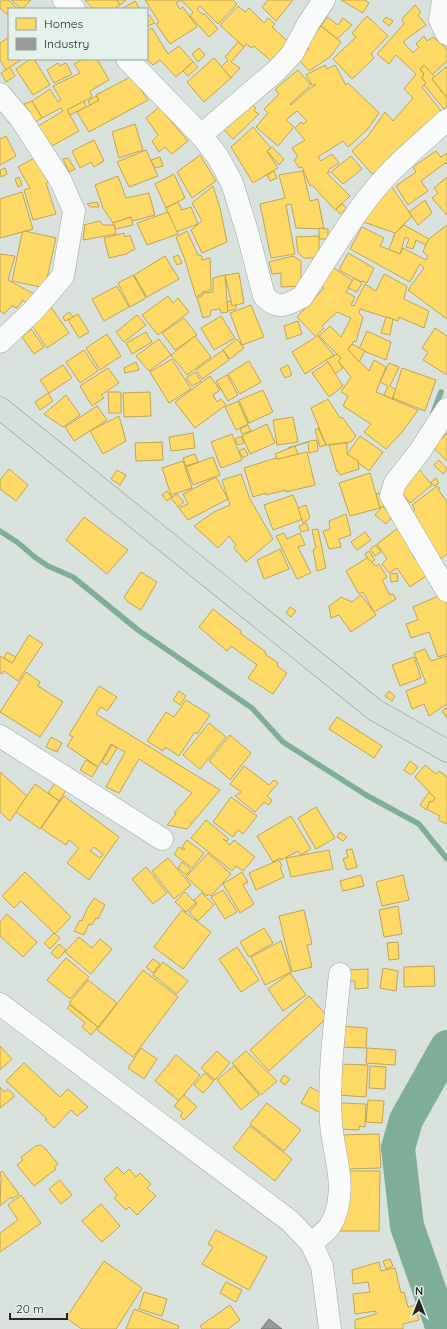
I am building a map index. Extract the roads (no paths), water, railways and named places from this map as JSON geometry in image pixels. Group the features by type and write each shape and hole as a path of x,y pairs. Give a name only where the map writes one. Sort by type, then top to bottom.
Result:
{"main road":[{"path":"0,408 375,710 447,752"}],"street":[{"path":"64,0 73,8"},
{"path":"201,135 276,71 292,54 308,24 324,0"},
{"path":"443,0 440,20 447,34"},
{"path":"128,60 201,135 218,157 232,182 248,231 264,296 271,304 282,306 292,304 302,297 372,192 412,151 447,120"},
{"path":"0,94 21,119 61,181 74,211 63,276 34,310 0,342"},
{"path":"447,409 420,451 395,483 391,496 447,591"},
{"path":"0,736 162,839"},
{"path":"311,1243 330,1229 338,1205 340,1178 331,1124 331,1083 340,974"},
{"path":"0,1004 290,1221 311,1243 322,1266 330,1329"}],"waterway":[{"path":"433,413 441,392"},
{"path":"0,531 48,566 73,577 138,630 252,708 283,742 366,795 419,824 447,859"},
{"path":"443,1329 407,1226 398,1148 406,1120 447,1047"}]}
